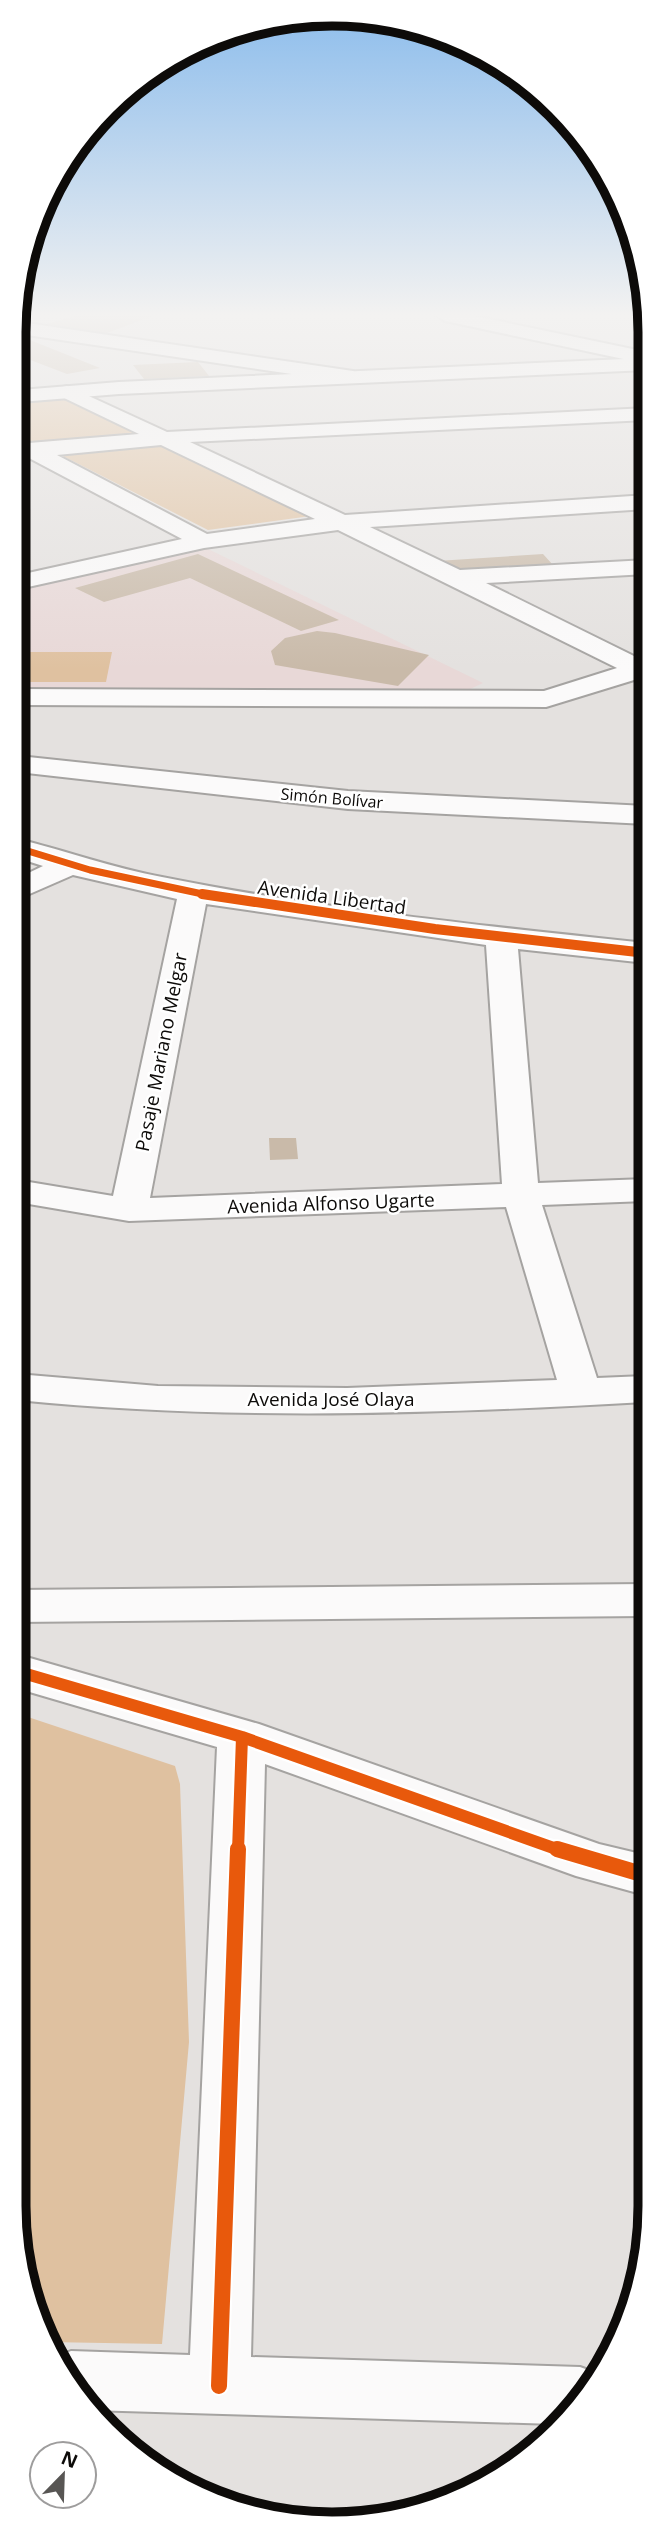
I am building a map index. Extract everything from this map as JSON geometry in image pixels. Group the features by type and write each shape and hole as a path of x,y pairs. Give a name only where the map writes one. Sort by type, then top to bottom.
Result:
{"street":[{"path":"154,433 638,666"},
{"path":"26,449 256,433"},
{"path":"26,451 204,541"},
{"path":"26,580 204,541 342,522 638,503"},
{"path":"456,577 638,567"},
{"path":"26,697 547,698 638,670"},
{"name":"Simón Bolívar","path":"26,765 348,800 638,815"},
{"name":"Avenida Libertad","path":"26,851 67,866 193,894 501,939 638,952"},
{"path":"26,886 67,866"},
{"name":"Pasaje Mariano Melgar","path":"129,1210 193,894"},
{"path":"501,939 521,1196 581,1393"},
{"name":"Avenida Alfonso Ugarte","path":"26,1193 129,1210 638,1190"},
{"name":"Avenida José Olaya","path":"26,1388 158,1399 347,1401 638,1390"},
{"path":"26,1606 638,1600"},
{"path":"26,1674 242,1737 594,1862 638,1873"},
{"path":"219,2386 242,1737"},
{"path":"82,2381 572,2396"}],"shaded area":[{"path":"26,433 145,433 150,436 35,446 26,441"},
{"path":"162,442 318,515 208,530 55,452"},
{"path":"206,548 483,683 464,692 26,689 26,588"},
{"path":"26,652 112,652 106,682 26,682"},
{"path":"26,1716 175,1766 180,1784 189,2042 162,2344 59,2342 42,2304 32,2266 26,2206"}],"building":[{"path":"198,554 339,620 301,631 190,578 104,602 75,588"},
{"path":"543,554 553,565 455,571 437,561"},
{"path":"317,631 429,655 398,686 275,665 271,651 285,638"},
{"path":"269,1138 296,1138 298,1159 270,1160"}],"cycle path":[{"path":"26,851 126,879 235,900 435,929 638,952"},
{"path":"26,1674 242,1737 594,1862 638,1873"},
{"path":"219,2386 242,1737"}]}
